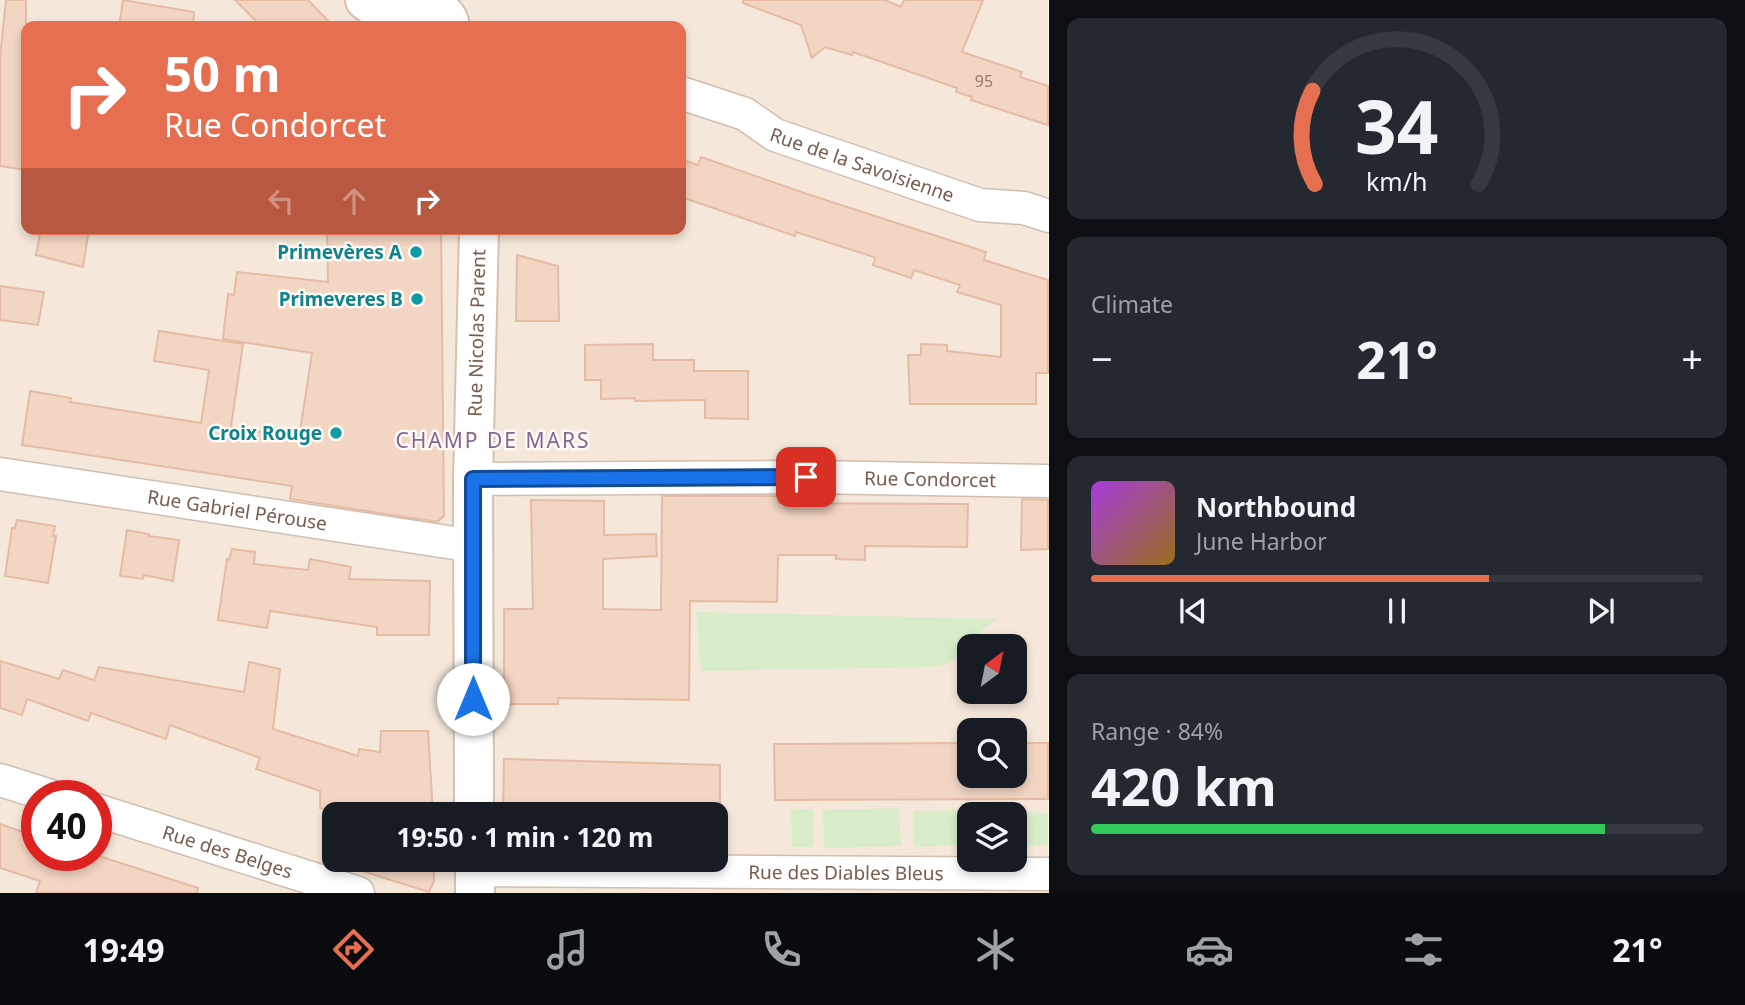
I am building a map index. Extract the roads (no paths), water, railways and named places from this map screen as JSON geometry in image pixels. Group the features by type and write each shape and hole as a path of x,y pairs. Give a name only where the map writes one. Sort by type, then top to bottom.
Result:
{"street":[{"path":"365,0 419,16"},
{"name":"Rue de la Savoisienne","path":"686,95 745,114 775,135 980,205 1024,208 1048,216"},
{"name":"Rue Nicolas Parent","path":"474,802 473,479 479,235"},
{"name":"Rue Gabriel Pérouse","path":"0,474 474,546"},
{"name":"Rue Condorcet","path":"473,479 806,477 1048,481"},
{"path":"0,780 21,787"},
{"name":"Rue des Belges","path":"112,815 358,893"},
{"name":"Rue des Diables Bleus","path":"475,874 1048,873"}],"place":[{"name":"Primevères A","path":"416,252"},
{"name":"Primeveres B","path":"417,299"},
{"name":"Croix Rouge","path":"336,433"}],"district":[{"name":"CHAMP DE MARS","path":"493,440"}]}
